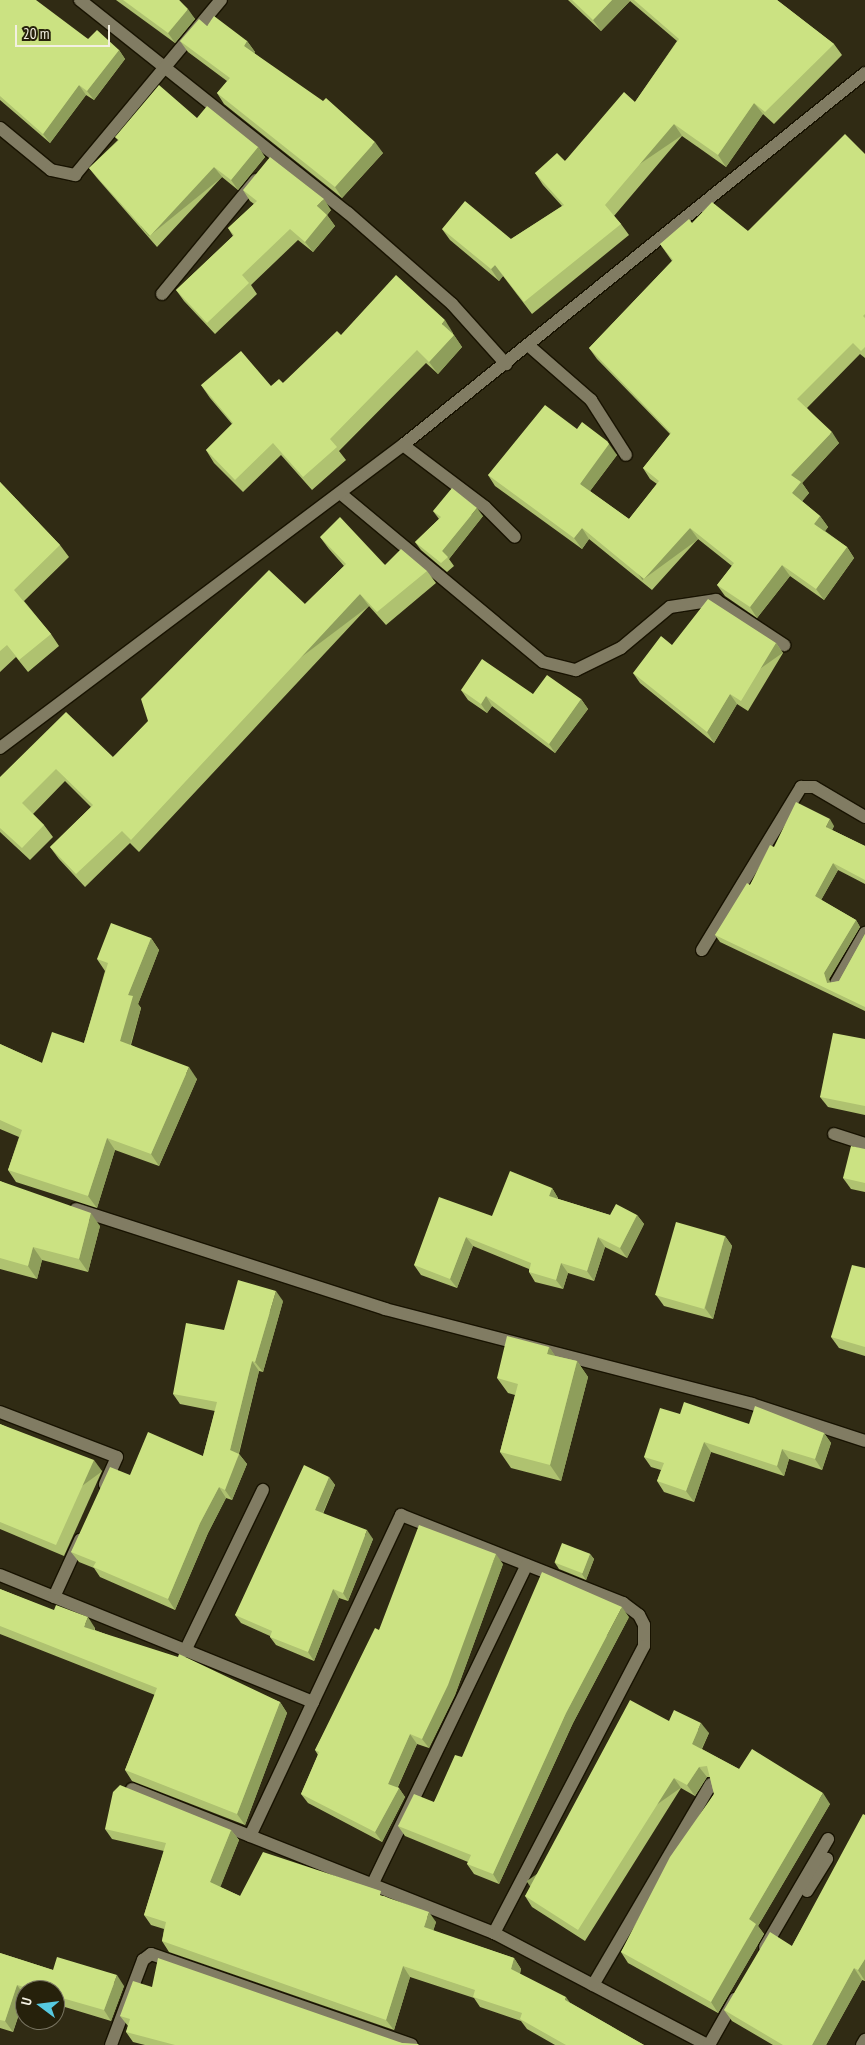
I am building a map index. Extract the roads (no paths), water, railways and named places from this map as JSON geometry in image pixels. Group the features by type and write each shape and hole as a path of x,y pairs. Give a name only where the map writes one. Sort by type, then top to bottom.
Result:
{"street":[{"path":"80,0 166,70 269,164 452,304 506,364"},
{"path":"0,128 51,170 75,175 166,70 221,0"},
{"path":"0,748 403,445 506,364 865,73"},
{"path":"162,294 269,164"},
{"path":"528,345 591,400 626,455"},
{"path":"403,445 485,507 515,537"},
{"path":"340,493 543,662 576,670 621,648 670,607 716,600 784,645"},
{"path":"702,950 801,787 814,787 865,817"},
{"path":"836,983 865,933"},
{"path":"834,1134 865,1144"},
{"path":"64,1205 385,1309 752,1404 865,1441"},
{"path":"0,1412 117,1457 97,1501"},
{"path":"185,1651 263,1490"},
{"path":"250,1836 401,1515 623,1603 639,1615 644,1646 494,1933"},
{"path":"54,1597 86,1527"},
{"path":"373,1882 527,1565"},
{"path":"0,1575 313,1702"},
{"path":"593,1985 710,1784"},
{"path":"132,1789 373,1882 494,1933 707,2045"},
{"path":"593,1985 714,1801"},
{"path":"827,1859 759,1962 828,1838"},
{"path":"111,2045 143,1960 151,1954 412,2045"},
{"path":"862,2045 865,2040"}]}
